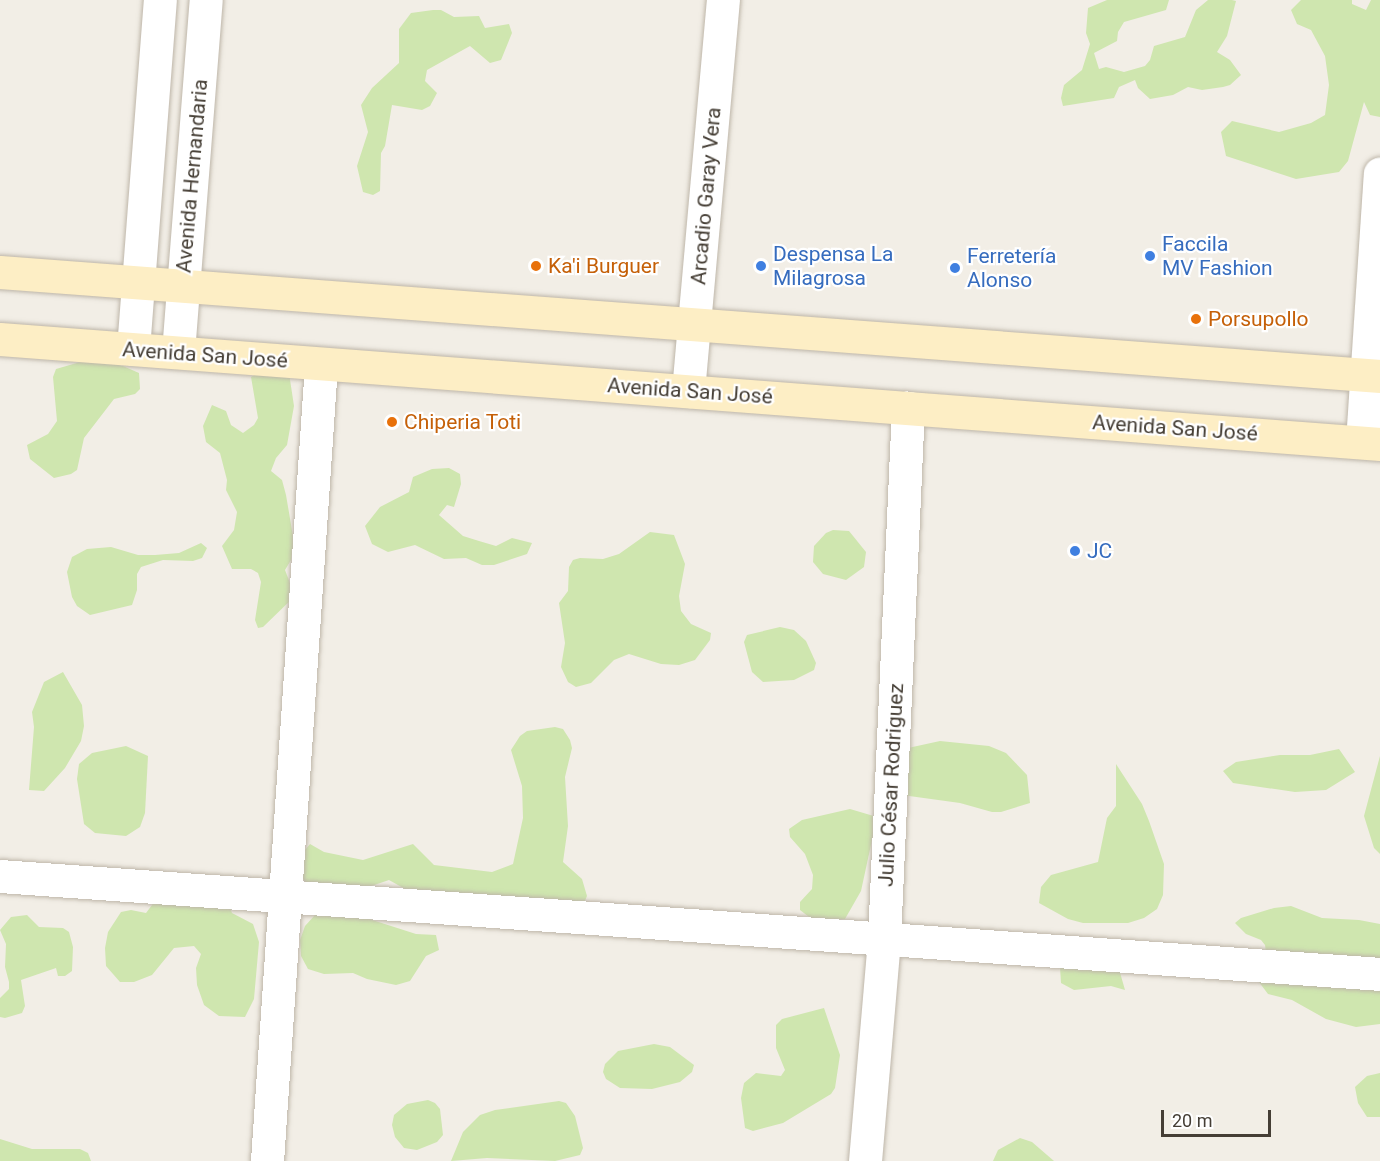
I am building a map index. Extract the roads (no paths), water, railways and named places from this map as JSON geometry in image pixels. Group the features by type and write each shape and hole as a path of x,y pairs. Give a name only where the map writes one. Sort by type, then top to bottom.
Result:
{"street":[{"path":"133,349 160,0"},
{"name":"Avenida Hernandaria","path":"178,352 206,0"},
{"name":"Arcadio Garay Vera","path":"688,391 723,0"},
{"path":"1371,443 1380,174"},
{"path":"0,272 1373,376"},
{"name":"Avenida San José","path":"0,339 1371,443"},
{"path":"267,1161 321,364"},
{"name":"Julio César Rodriguez","path":"865,1161 884,938 909,408"},
{"path":"0,876 1380,974"}],"place":[{"name":"Faccila MV Fashion","path":"1150,256"},
{"name":"Ka'i Burguer","path":"536,266"},
{"name":"Despensa La Milagrosa","path":"761,266"},
{"name":"Ferretería Alonso","path":"955,268"},
{"name":"Porsupollo","path":"1196,319"},
{"name":"Chiperia Toti","path":"392,422"},
{"name":"JC","path":"1075,551"}]}
